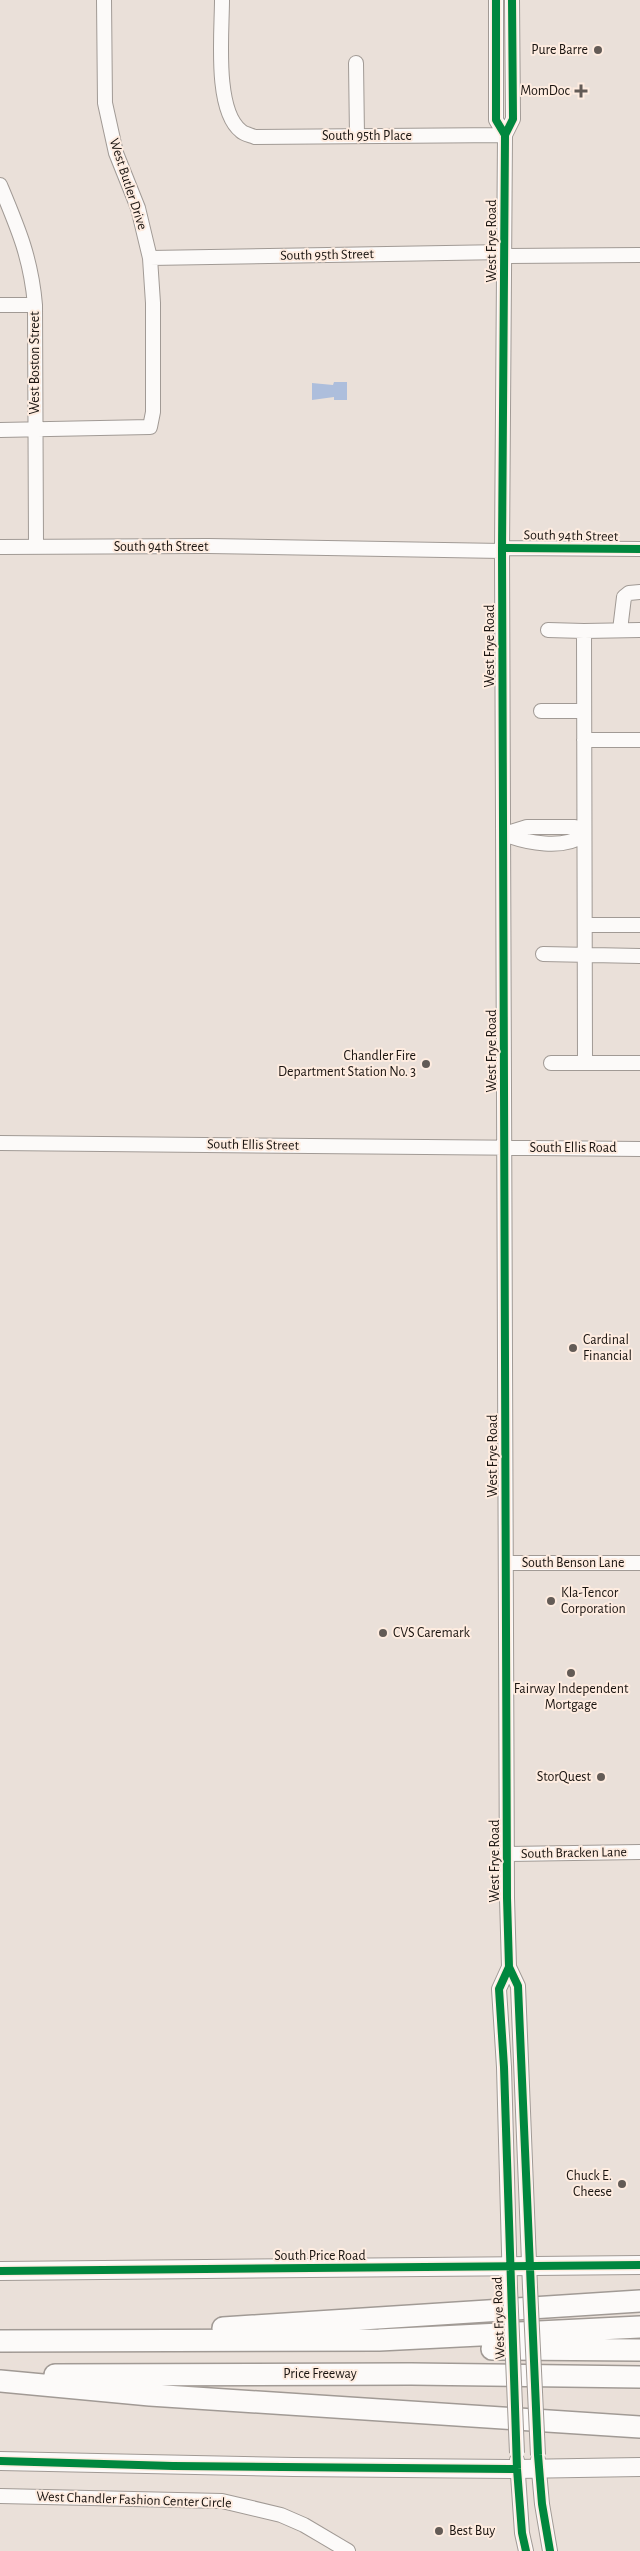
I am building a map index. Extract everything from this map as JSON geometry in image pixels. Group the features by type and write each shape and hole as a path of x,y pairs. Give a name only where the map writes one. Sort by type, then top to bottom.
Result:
{"highway":[{"path":"8,2341 640,2301"},
{"path":"8,2341 272,2341 410,2338 640,2327"},
{"path":"410,2338 483,2342 640,2338"},
{"path":"410,2338 473,2349 640,2350"},
{"path":"411,2374 460,2366 640,2362"},
{"name":"Price Freeway","path":"0,2376 411,2374 640,2377"},
{"path":"0,2381 131,2394 640,2427"}],"main road":[{"name":"South Price Road","path":"0,2270 640,2265"},
{"path":"0,2461 172,2466 517,2461 640,2467"}],"street":[{"name":"West Butler Drive","path":"35,430 150,427 153,412 153,323 150,258 138,208 116,153 105,103 104,0"},
{"name":"South 95th Place","path":"222,0 225,103 233,123 241,132 255,137 505,135"},
{"name":"West Frye Road","path":"496,0 496,120 505,135"},
{"name":"West Frye Road","path":"512,0 513,119 505,135 502,549 507,1854 509,1966 518,1986 538,2462 550,2551"},
{"path":"356,63 357,136"},
{"name":"West Boston Street","path":"0,185 24,243 32,274 35,305 36,546"},
{"name":"South 95th Street","path":"150,258 504,254 640,255"},
{"path":"0,305 35,305"},
{"path":"0,430 35,430"},
{"name":"South 94th Street","path":"0,547 640,549"},
{"path":"620,630 624,597 629,593 640,592"},
{"path":"548,630 640,630"},
{"path":"584,631 585,1063"},
{"path":"541,711 584,711"},
{"path":"584,740 640,740"},
{"path":"504,834 526,842 575,842 584,835"},
{"path":"585,925 640,925"},
{"path":"543,954 640,956"},
{"path":"551,1063 640,1063"},
{"name":"South Ellis Street","path":"0,1143 505,1148"},
{"name":"South Ellis Road","path":"505,1148 640,1149"},
{"name":"South Benson Lane","path":"506,1563 640,1563"},
{"name":"South Bracken Lane","path":"507,1854 640,1852"},
{"name":"West Frye Road","path":"509,1966 499,1989 517,2461 522,2533 526,2551"},
{"path":"506,2141 524,2140"},
{"name":"West Chandler Fashion Center Circle","path":"0,2496 222,2501 281,2515 304,2525 348,2551"}],"water":[{"path":"334,382 347,382 347,400 334,400 334,397 312,400 312,383 333,385"}],"cycle path":[{"path":"496,0 496,120 505,135"},
{"path":"512,0 513,119 505,135 502,551 507,1898 509,1967 518,1986 538,2455 542,2504 550,2551"},
{"path":"502,548 640,549"},
{"path":"509,1967 499,1989 504,2067 517,2469 522,2533 526,2551"},
{"path":"0,2271 640,2265"},
{"path":"0,2461 173,2466 517,2469"}],"place":[{"name":"Pure Barre","path":"598,50"},
{"name":"MomDoc","path":"581,91"},
{"name":"Chandler Fire Department Station No. 3","path":"426,1064"},
{"name":"Cardinal Financial","path":"573,1348"},
{"name":"Kla-Tencor Corporation","path":"551,1601"},
{"name":"CVS Caremark","path":"383,1633"},
{"name":"Fairway Independent Mortgage","path":"571,1673"},
{"name":"StorQuest","path":"601,1777"},
{"name":"Chuck E. Cheese","path":"622,2184"},
{"name":"Best Buy","path":"439,2531"}]}
